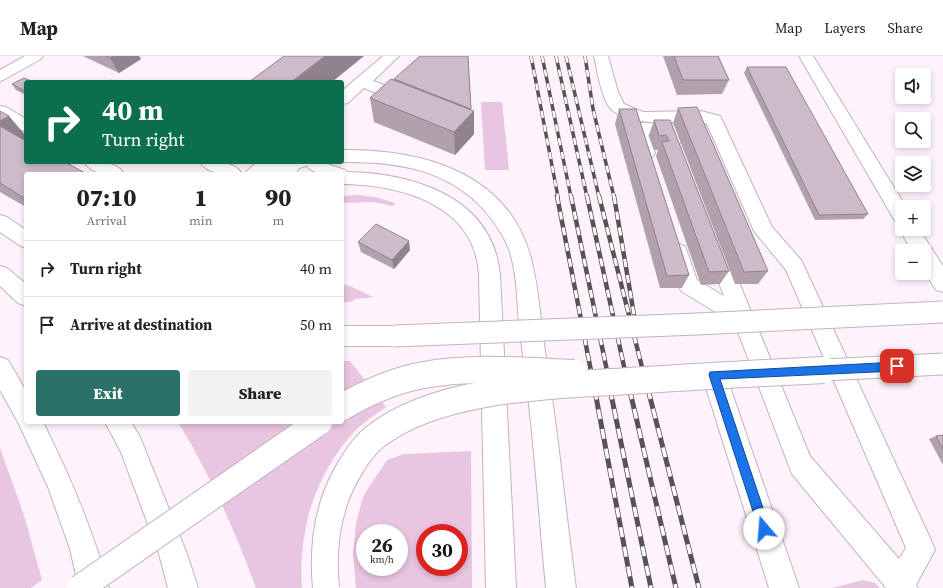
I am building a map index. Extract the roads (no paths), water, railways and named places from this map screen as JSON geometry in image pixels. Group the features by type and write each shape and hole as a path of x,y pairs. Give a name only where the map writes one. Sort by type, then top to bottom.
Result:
{"main road":[{"path":"0,76 36,56"},
{"path":"344,97 392,56"},
{"path":"601,56 610,92 618,107 641,117 701,116 714,120 764,231 794,266 921,550 902,586 801,466 709,230"},
{"path":"806,56 895,204"},
{"path":"362,82 420,104"},
{"path":"0,111 24,125"},
{"path":"653,174 638,129 670,129 682,158"},
{"path":"344,156 394,158 419,162 446,173 478,192 494,208 510,231 521,260 527,293 544,428 561,588"},
{"path":"97,164 111,172"},
{"path":"213,164 229,172"},
{"path":"256,172 266,164"},
{"path":"316,164 324,170 332,172"},
{"path":"267,172 293,165"},
{"path":"344,175 389,181 410,186 445,204 454,210 470,226 480,240 485,251 490,292 501,588"},
{"path":"344,178 363,178"},
{"path":"0,222 24,239"},
{"path":"672,233 688,285 742,317"},
{"path":"931,265 943,284"},
{"path":"0,274 24,295"},
{"path":"344,336 394,336 697,324 943,312"},
{"path":"326,588 323,563 324,536 329,513 336,492 359,454 373,438 390,426 409,416 435,406 502,392 572,385 714,375 943,364"},
{"path":"0,368 24,410"},
{"path":"344,406 373,391 404,379 449,372 474,371 714,375"},
{"path":"714,375 784,588"},
{"path":"31,424 59,482 84,549 94,588"},
{"path":"118,424 131,446 187,588"},
{"path":"80,588 316,424"},
{"path":"173,554 183,588"}],"railway":[{"path":"531,56 558,197"},
{"path":"542,56 571,197"},
{"path":"556,56 587,197"},
{"path":"566,56 599,197"},
{"path":"585,56 593,109 614,197"},
{"path":"557,196 591,371"},
{"path":"571,196 607,371"},
{"path":"587,196 625,371"},
{"path":"599,196 643,371"},
{"path":"614,196 634,315"},
{"path":"591,370 632,588"},
{"path":"606,370 651,588"},
{"path":"625,370 676,588"},
{"path":"643,370 699,588"}]}
